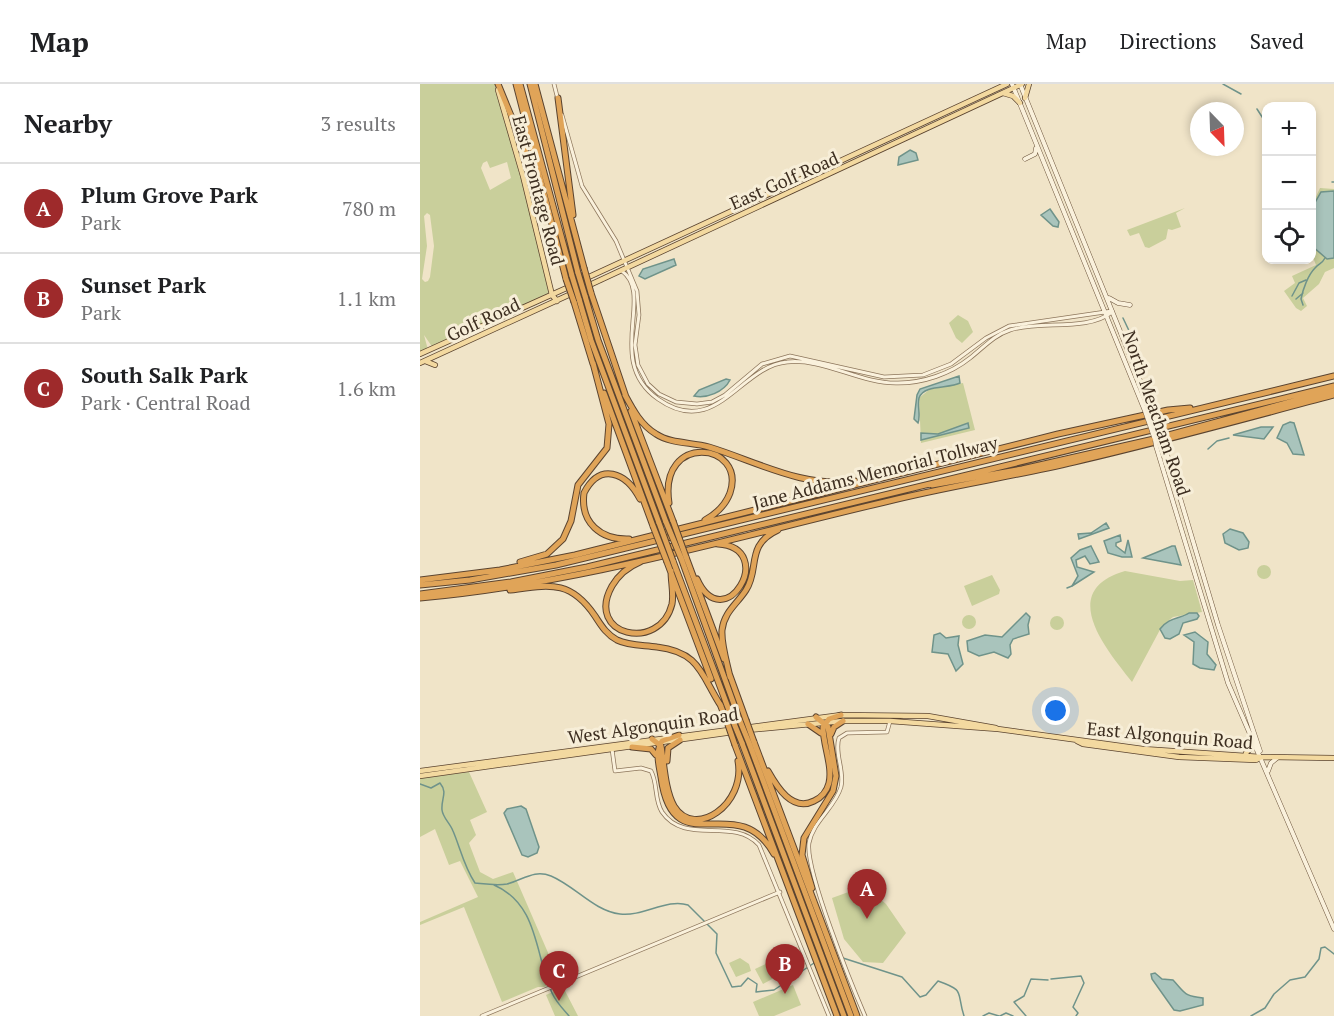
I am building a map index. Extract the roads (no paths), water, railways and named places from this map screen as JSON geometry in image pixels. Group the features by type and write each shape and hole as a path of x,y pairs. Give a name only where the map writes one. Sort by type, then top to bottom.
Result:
{"highway":[{"path":"497,84 547,206"},
{"path":"518,84 547,206 569,277 582,298 625,395 730,676"},
{"path":"518,84 569,277"},
{"path":"472,573 540,558 554,549 565,535 578,484 602,458 609,438 608,420 593,363 578,273 530,84"},
{"path":"535,84 584,268 582,298 595,351 670,562 748,743 851,1016"},
{"path":"558,98 577,240"},
{"path":"582,298 670,520"},
{"path":"593,363 651,519"},
{"name":"Jane Addams Memorial Tollway","path":"420,582 479,578 556,565 1334,376"},
{"path":"924,485 938,485 1022,469 1162,438 1334,388"},
{"name":"Jane Addams Memorial Tollway","path":"420,596 587,567 1334,388"},
{"path":"625,395 636,415 649,429 662,438 708,446 768,469 807,480 847,482 930,466"},
{"path":"472,592 659,556 826,516 1165,441 1334,395"},
{"path":"420,582 538,563 1168,410 1210,406"},
{"path":"670,520 667,485 675,465 693,452 713,453 728,468 732,478 730,492 720,510 694,525"},
{"path":"649,537 614,539 599,532 585,513 584,493 595,478 615,474 631,484 656,525"},
{"path":"660,743 673,804 682,814 700,818 718,812 731,801 738,786 740,772 735,745 737,721 722,632 726,614 748,588 757,549 774,531 826,516"},
{"path":"684,558 701,587 711,596 728,598 738,591 746,573 739,553 722,544 699,546"},
{"path":"659,556 629,568 616,580 606,602 607,612 612,622 623,631 634,634 650,631 660,624 671,605 670,562"},
{"path":"684,558 737,721"},
{"path":"671,571 721,706"},
{"path":"420,596 549,585 567,589 583,600 604,630 616,640 672,650 692,659 704,673 721,706 737,721"},
{"path":"816,717 826,722"},
{"path":"748,743 759,754 783,794 798,802 811,803 822,795 829,784 822,727 826,722 842,718"},
{"path":"831,745 832,730 842,718"},
{"path":"825,930 804,861 802,846 809,826 835,788 836,777 826,722"},
{"path":"808,724 818,729 823,736"},
{"path":"652,739 660,743 679,738"},
{"path":"669,784 667,750 679,738"},
{"path":"660,743 658,760 664,800 673,814 689,823 736,824 753,830 773,852 788,885"},
{"path":"748,743 844,1016"},
{"path":"735,745 837,1016"},
{"path":"632,747 651,749 658,760"},
{"path":"759,754 857,1016"}],"main road":[{"name":"East Frontage Road","path":"497,84 552,295 557,301"},
{"name":"East Golf Road","path":"557,301 1020,84"},
{"name":"North Meacham Road","path":"1020,84 1114,311 1152,410 1181,493 1216,618 1261,757"},
{"path":"1025,98 1029,84"},
{"name":"East Golf Road","path":"552,295 625,259 1004,85"},
{"name":"North Meacham Road","path":"1013,86 1145,411 1226,677 1334,929"},
{"path":"1003,93 1013,96 1020,104"},
{"path":"1029,125 1037,151 1025,159 1036,156 1043,160"},
{"path":"1088,266 1097,270"},
{"name":"Golf Road","path":"420,354 552,295"},
{"path":"1108,297 1118,303 1130,305"},
{"name":"Golf Road","path":"422,362 557,301"},
{"path":"422,362 435,365"},
{"name":"East Algonquin Road","path":"891,714 956,720 990,725 998,729"},
{"name":"West Algonquin Road","path":"842,718 891,714"},
{"name":"West Algonquin Road","path":"679,738 816,717 890,721"},
{"name":"East Algonquin Road","path":"890,721 998,729 1143,749 1244,754 1261,757 1334,758"},
{"name":"West Algonquin Road","path":"420,773 612,747 652,739 826,722"},
{"path":"1244,754 1251,749 1251,737"},
{"name":"East Algonquin Road","path":"1077,741 1083,744 1179,757 1254,760 1261,757"},
{"name":"West Algonquin Road","path":"612,747 660,743"},
{"path":"1267,771 1271,763 1279,757"}],"street":[{"path":"554,84 582,186 607,224 628,266 639,303 635,345 641,373 658,394 676,402 691,405 705,404 720,398 759,366 775,359 802,357 884,377 916,376 951,364 991,336 1015,324 1107,313"},
{"path":"618,271 628,276 634,302 630,348 637,376 647,391 662,402 689,410 708,408 723,402 758,373 783,362 815,364 878,382 910,382 949,371 967,360 995,337 1013,329 1072,324 1114,311"},
{"path":"865,1016 840,952 810,859 809,844 813,832 835,800 841,785 839,738 847,733 887,732 890,721"},
{"path":"612,747 615,771 641,768 649,770 654,777 660,807 676,825 688,829 736,831 750,836 763,849 829,1016"},
{"path":"482,1016 780,892"}],"water":[{"path":"910,150 916,153 918,160 898,165 899,157"},
{"path":"1334,191 1334,258 1327,259 1316,249 1316,201 1321,192"},
{"path":"1050,209 1059,222 1058,227 1053,226 1041,215"},
{"path":"674,259 676,265 645,279 639,276 643,269"},
{"path":"959,376 960,383 931,389 922,394 919,398 918,423 914,419 920,389"},
{"path":"726,379 730,380 724,388 714,394 694,396 699,390"},
{"path":"968,423 969,428 921,440 921,433 938,434"},
{"path":"1294,423 1304,455 1293,454 1287,443 1277,438 1283,425"},
{"path":"1261,427 1273,427 1264,439 1233,435"},
{"path":"1106,523 1109,528 1079,539 1078,534 1091,533"},
{"path":"1230,529 1243,533 1249,542 1248,548 1239,550 1225,543 1223,534"},
{"path":"1120,535 1121,541 1116,543 1116,546 1125,553 1128,540 1132,557 1108,553 1104,541"},
{"path":"1091,546 1099,562 1090,564 1085,556 1076,560 1077,567 1094,572 1072,586 1078,576 1071,558 1080,550"},
{"path":"1172,546 1175,546 1181,565 1143,558"},
{"path":"1026,613 1030,617 1029,634 1013,639 1010,645 1011,654 1008,658 994,652 979,656 968,651 967,641 985,635 1002,637"},
{"path":"1189,613 1197,613 1199,616 1197,619 1183,623 1179,634 1170,639 1165,638 1160,629 1163,625"},
{"path":"1195,632 1208,642 1207,654 1216,665 1214,670 1200,668 1193,664 1194,642 1184,635"},
{"path":"940,633 946,638 959,636 958,645 963,664 956,671 948,654 932,652 934,635"},
{"path":"521,806 526,809 539,847 537,853 528,857 522,855 504,813 507,809"},
{"path":"1155,973 1162,979 1173,980 1189,995 1203,998 1203,1005 1180,1011 1174,1010 1152,979 1151,974"}],"waterway":[{"path":"1223,84 1241,94"},
{"path":"1257,109 1262,117"},
{"path":"1303,305 1301,299 1308,278 1325,258"},
{"path":"1292,296 1299,283 1306,280"},
{"path":"1296,299 1303,293"},
{"path":"1123,318 1132,337"},
{"path":"1208,449 1217,441 1229,438"},
{"path":"1067,588 1072,586"},
{"path":"420,784 431,788 440,783 444,793 443,813 452,828 465,864 475,883 503,885 534,874 545,874 560,880 602,908 620,914 637,913 672,904 688,905 717,934 716,953 732,987 741,986 748,978 757,984 756,992 774,990 814,963"},
{"path":"494,885 509,894 528,918 546,979 552,993 569,1016"},
{"path":"1251,1016 1265,1008 1274,994 1290,980 1305,977 1319,959 1321,948 1325,947 1334,954"},
{"path":"843,958 902,977 920,997 926,995 938,981 953,987 958,993 964,1016"},
{"path":"1051,979 1081,976 1084,983 1073,1007 1078,1013 1076,1016"},
{"path":"1026,1016 1014,1002 1024,996 1031,979 1048,980"},
{"path":"983,1016 989,1013 999,1016"},
{"path":"1000,1016 1006,1013 1013,1016"}],"place":[{"name":"Plum Grove Park","path":"867,919"},
{"name":"Sunset Park","path":"785,994"},
{"name":"South Salk Park","path":"559,1001"}]}
